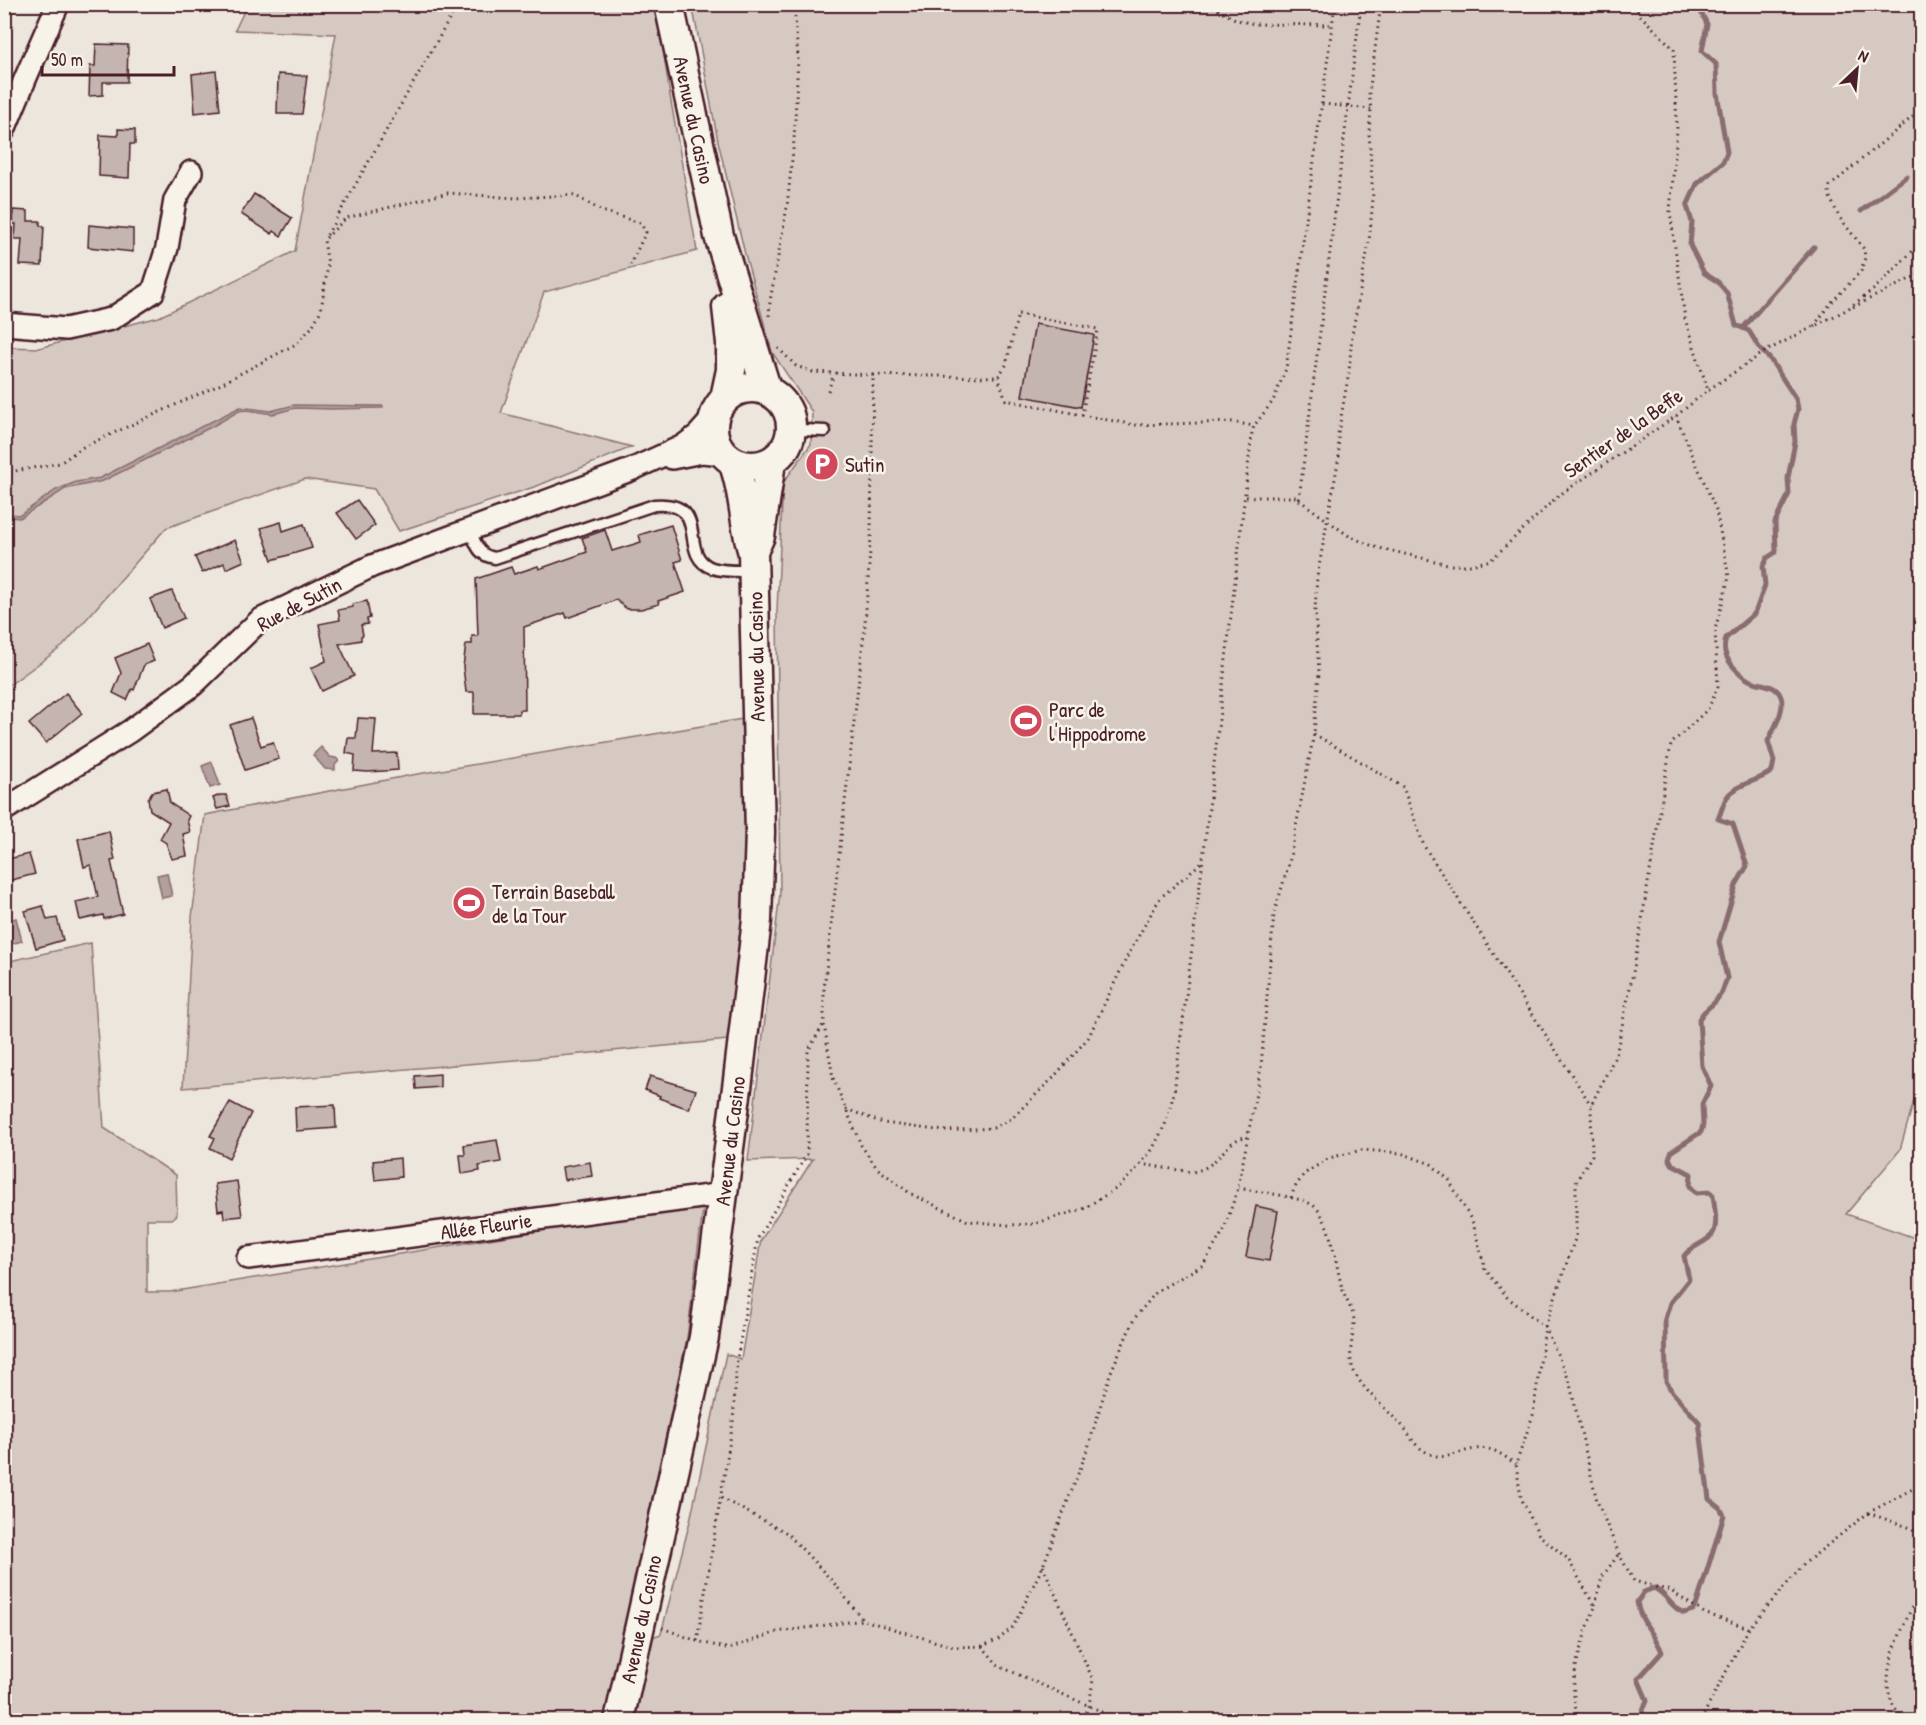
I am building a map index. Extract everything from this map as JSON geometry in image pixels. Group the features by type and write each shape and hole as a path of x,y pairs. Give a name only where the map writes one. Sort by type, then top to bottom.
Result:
{"street":[{"path":"4,130 58,4"},
{"name":"Avenue du Casino","path":"669,4 719,236"},
{"path":"4,324 66,329 111,319 153,292 167,248 175,200 191,172"},
{"path":"719,236 767,391"},
{"path":"719,236 731,343 731,370 712,430 716,443 728,458 742,493 753,562"},
{"path":"719,408 734,392 745,389 767,391 784,405 791,426 786,447 771,462 752,466 728,458"},
{"name":"Rue de Sutin","path":"4,810 130,731 193,685 260,620 372,566 633,469 683,446 698,435 719,408"},
{"name":"Rue de Sutin","path":"633,469 702,452 728,458"},
{"path":"753,562 760,536 771,462"},
{"name":"Avenue du Casino","path":"619,1720 704,1337 757,920 760,832 753,562"},
{"name":"Allée Fleurie","path":"248,1258 716,1195 723,1196"}],"lane":[{"path":"791,426 804,430 825,431"},
{"path":"470,530 475,545 481,553 495,558 654,505 670,504 681,508 687,515 698,556 709,567 724,571 753,562"}],"path":[{"path":"4,473 60,463 83,447 219,385 296,344 312,327 321,310 328,265 324,240 458,4"},
{"path":"769,323 770,301 787,207 794,140 798,58 794,4"},
{"path":"1207,4 1237,20 1254,24 1333,25"},
{"path":"873,375 871,536 865,624 826,970 824,1023 833,1078 861,1145 877,1168 911,1194 968,1221 1008,1225 1033,1224 1083,1209 1117,1188 1152,1150 1165,1125 1174,1093 1254,426 1273,401 1286,369 1335,4"},
{"path":"1246,497 1295,497 1299,499 1361,4"},
{"path":"640,1623 729,1649 777,1632 863,1620 954,1647 982,1646 999,1639 1013,1627 1042,1566 1088,1448 1110,1374 1134,1319 1157,1291 1203,1265 1224,1230 1239,1188 1249,1137 1261,1067 1274,914 1289,863 1314,734 1319,673 1315,609 1317,577 1338,457 1338,434 1352,335 1369,242 1373,199 1369,94 1381,4"},
{"path":"1637,4 1638,14 1674,49 1677,130 1670,211 1686,319 1708,390"},
{"path":"1322,104 1371,109"},
{"path":"1813,327 1831,303 1861,271 1865,258 1864,249 1839,217 1829,195 1830,186 1922,109"},
{"path":"324,240 346,218 447,193 515,198 574,195 602,211 640,223 646,232 630,265"},
{"name":"Sentier de la Beffe","path":"1299,499 1349,536 1375,548 1452,566 1471,565 1491,560 1558,496 1764,353 1846,310 1873,290 1922,242"},
{"path":"1846,310 1922,273"},
{"path":"998,377 1006,365 1018,314 1098,329 1082,415"},
{"path":"774,339 777,347 796,366 813,372 998,377"},
{"path":"828,392 834,374"},
{"path":"998,377 1006,400 1082,415 1135,425 1232,422 1254,426"},
{"path":"1595,1607 1568,1559 1539,1535 1521,1498 1516,1464 1533,1415 1545,1328 1576,1236 1576,1182 1592,1155 1591,1105 1616,1055 1634,968 1671,744 1708,709 1718,687 1715,630 1729,577 1716,510 1676,416"},
{"path":"1314,734 1403,787 1424,846 1591,1105"},
{"path":"846,1109 883,1123 944,1131 993,1128 1011,1119 1053,1078 1088,1038 1129,953 1160,898 1203,861"},
{"path":"698,1641 733,1422 737,1359 758,1238 807,1155 808,1052 824,1023"},
{"path":"1140,1164 1191,1172 1198,1171 1216,1160 1234,1140 1249,1137"},
{"path":"1292,1198 1294,1189 1304,1174 1329,1158 1362,1150 1401,1153 1431,1164 1449,1180 1473,1223 1485,1269 1507,1297 1545,1328 1569,1380 1597,1502 1619,1554 1634,1581 1671,1591 1704,1613 1749,1628"},
{"path":"1239,1188 1312,1204 1322,1214 1338,1262 1343,1290 1354,1319 1350,1346 1353,1368 1366,1388 1405,1429 1417,1447 1432,1456 1451,1457 1470,1449 1490,1449 1516,1464"},
{"path":"1701,1720 1749,1628 1805,1563 1869,1513 1918,1486 1922,1486"},
{"path":"720,1498 787,1533 834,1583 863,1620"},
{"path":"1869,1513 1911,1528 1922,1540"},
{"path":"1579,1720 1573,1678 1602,1577 1619,1554"},
{"path":"1042,1566 1092,1680 1089,1706 1083,1720"},
{"path":"1904,1720 1894,1711 1887,1680 1892,1652 1917,1599 1922,1580"},
{"path":"982,1646 999,1666 1121,1720"}],"shaded area":[{"path":"649,4 658,12 697,251 544,292 501,413 632,447 537,486 399,531 374,489 305,479 166,528 63,646 5,688 5,347 39,348 159,317 295,251 336,34 235,30 247,5"},
{"path":"692,4 1921,5 1921,1076 1900,1150 1846,1214 1921,1240 1921,1720 635,1720 652,1637 661,1634 690,1521 726,1354 741,1359 761,1240 813,1159 748,1161 780,893 777,610 783,483 811,444 812,412 772,352 745,254 718,141"},
{"path":"294,405 383,406 383,408 295,408 273,414 239,411 103,481 65,489 20,518 10,517 5,521 5,516 20,515 56,490 76,482 100,478 240,407 271,411"},
{"name":"Terrain Baseball de la Tour","path":"743,719 745,888 728,1040 183,1088 192,917 205,815 412,775"},
{"path":"321,747 330,757 339,761 335,765 335,770 325,769 313,755"},
{"path":"212,762 220,785 210,788 202,766"},
{"path":"167,873 172,896 162,898 157,875"},
{"path":"16,918 22,941 11,944 6,921"},
{"path":"91,943 104,1128 176,1175 177,1215 172,1219 147,1219 147,1292 170,1292 587,1223 703,1208 687,1338 626,1620 608,1720 5,1720 5,962"}],"building":[{"path":"96,44 128,45 127,82 103,82 103,95 89,96 90,66 95,66"},
{"path":"216,71 220,110 195,113 192,74"},
{"path":"278,74 307,76 302,114 277,114"},
{"path":"118,129 135,130 135,144 130,144 129,178 99,176 100,135 118,136"},
{"path":"254,194 292,218 281,236 274,231 272,234 241,214"},
{"path":"13,210 28,211 28,221 40,221 40,226 44,226 42,266 20,265 22,239 15,239 16,224 12,224"},
{"path":"89,225 133,229 133,252 88,247"},
{"path":"1035,324 1094,335 1081,407 1022,396"},
{"path":"357,500 375,525 356,539 337,513"},
{"path":"281,522 283,531 304,524 312,548 272,560 261,528"},
{"path":"671,525 682,560 675,562 685,592 658,601 659,604 641,609 627,609 616,600 567,618 565,613 524,627 525,710 519,710 519,714 474,714 474,692 466,692 463,667 466,644 472,644 472,636 478,636 476,579 511,567 514,574 538,566 539,569 587,552 582,538 605,530 612,551 641,542 639,535"},
{"path":"235,540 244,561 226,569 224,563 202,573 195,557"},
{"path":"172,591 184,618 162,628 150,599"},
{"path":"367,601 370,618 367,619 368,624 361,625 363,635 361,640 339,644 354,676 322,691 311,668 326,661 319,624 340,620 338,610"},
{"path":"147,644 154,661 144,665 134,690 132,689 127,700 113,693 121,673 115,658"},
{"path":"66,693 82,713 46,743 29,724"},
{"path":"251,718 261,746 273,742 279,759 245,770 230,725"},
{"path":"358,718 376,719 373,754 397,753 398,770 354,771 355,755 346,753 348,738 356,738"},
{"path":"167,789 170,803 189,816 187,820 190,832 183,834 187,856 172,859 166,843 160,839 169,822 150,810 148,799 152,792"},
{"path":"226,795 230,806 217,809 213,798"},
{"path":"109,831 115,860 111,861 123,914 104,919 103,915 80,920 76,902 98,897 91,865 84,867 78,839"},
{"path":"29,854 35,874 4,882 4,860"},
{"path":"43,906 47,920 57,918 63,940 36,948 25,911"},
{"path":"440,1074 440,1087 416,1089 415,1076"},
{"path":"650,1076 696,1090 689,1109 645,1090"},
{"path":"230,1102 251,1113 229,1158 210,1148 215,1138 210,1136"},
{"path":"335,1105 336,1128 296,1131 295,1107"},
{"path":"497,1140 501,1162 479,1166 480,1171 462,1174 460,1155 465,1155 464,1145"},
{"path":"400,1158 401,1177 375,1180 373,1161"},
{"path":"590,1162 592,1176 564,1180 562,1167"},
{"path":"237,1181 242,1216 224,1218 223,1210 218,1211 215,1184"},
{"path":"1256,1206 1278,1211 1269,1261 1246,1257"}],"waterway":[{"path":"1639,1720 1647,1700 1638,1679 1662,1652 1644,1622 1637,1602 1644,1592 1654,1588 1684,1613 1693,1610 1724,1515 1720,1508 1709,1499 1699,1422 1672,1392 1666,1381 1665,1319 1670,1303 1689,1279 1684,1256 1709,1238 1714,1231 1713,1195 1710,1192 1696,1193 1690,1186 1691,1174 1672,1164 1669,1158 1672,1151 1701,1132 1703,1125 1702,1104 1711,1086 1702,1066 1699,1019 1722,992 1727,978 1719,942 1736,885 1747,866 1733,824 1718,819 1726,799 1732,792 1767,775 1772,771 1774,761 1768,741 1781,711 1780,695 1774,688 1749,680 1742,675 1728,660 1725,647 1726,638 1755,613 1765,585 1763,566 1767,558 1776,552 1775,522 1789,494 1788,478 1795,442 1794,424 1798,409 1796,399 1770,359 1760,349 1749,331 1736,325 1727,293 1718,282 1704,273 1690,245 1692,222 1687,206 1697,184 1723,162 1727,152 1717,93 1716,64 1702,51 1707,24 1697,4"},
{"path":"1861,211 1907,176"},
{"path":"1743,328 1814,247"}],"place":[{"name":"Sutin","path":"822,464"},
{"name":"Parc de l'Hippodrome","path":"1026,721"},
{"name":"Terrain Baseball de la Tour","path":"469,903"}]}
